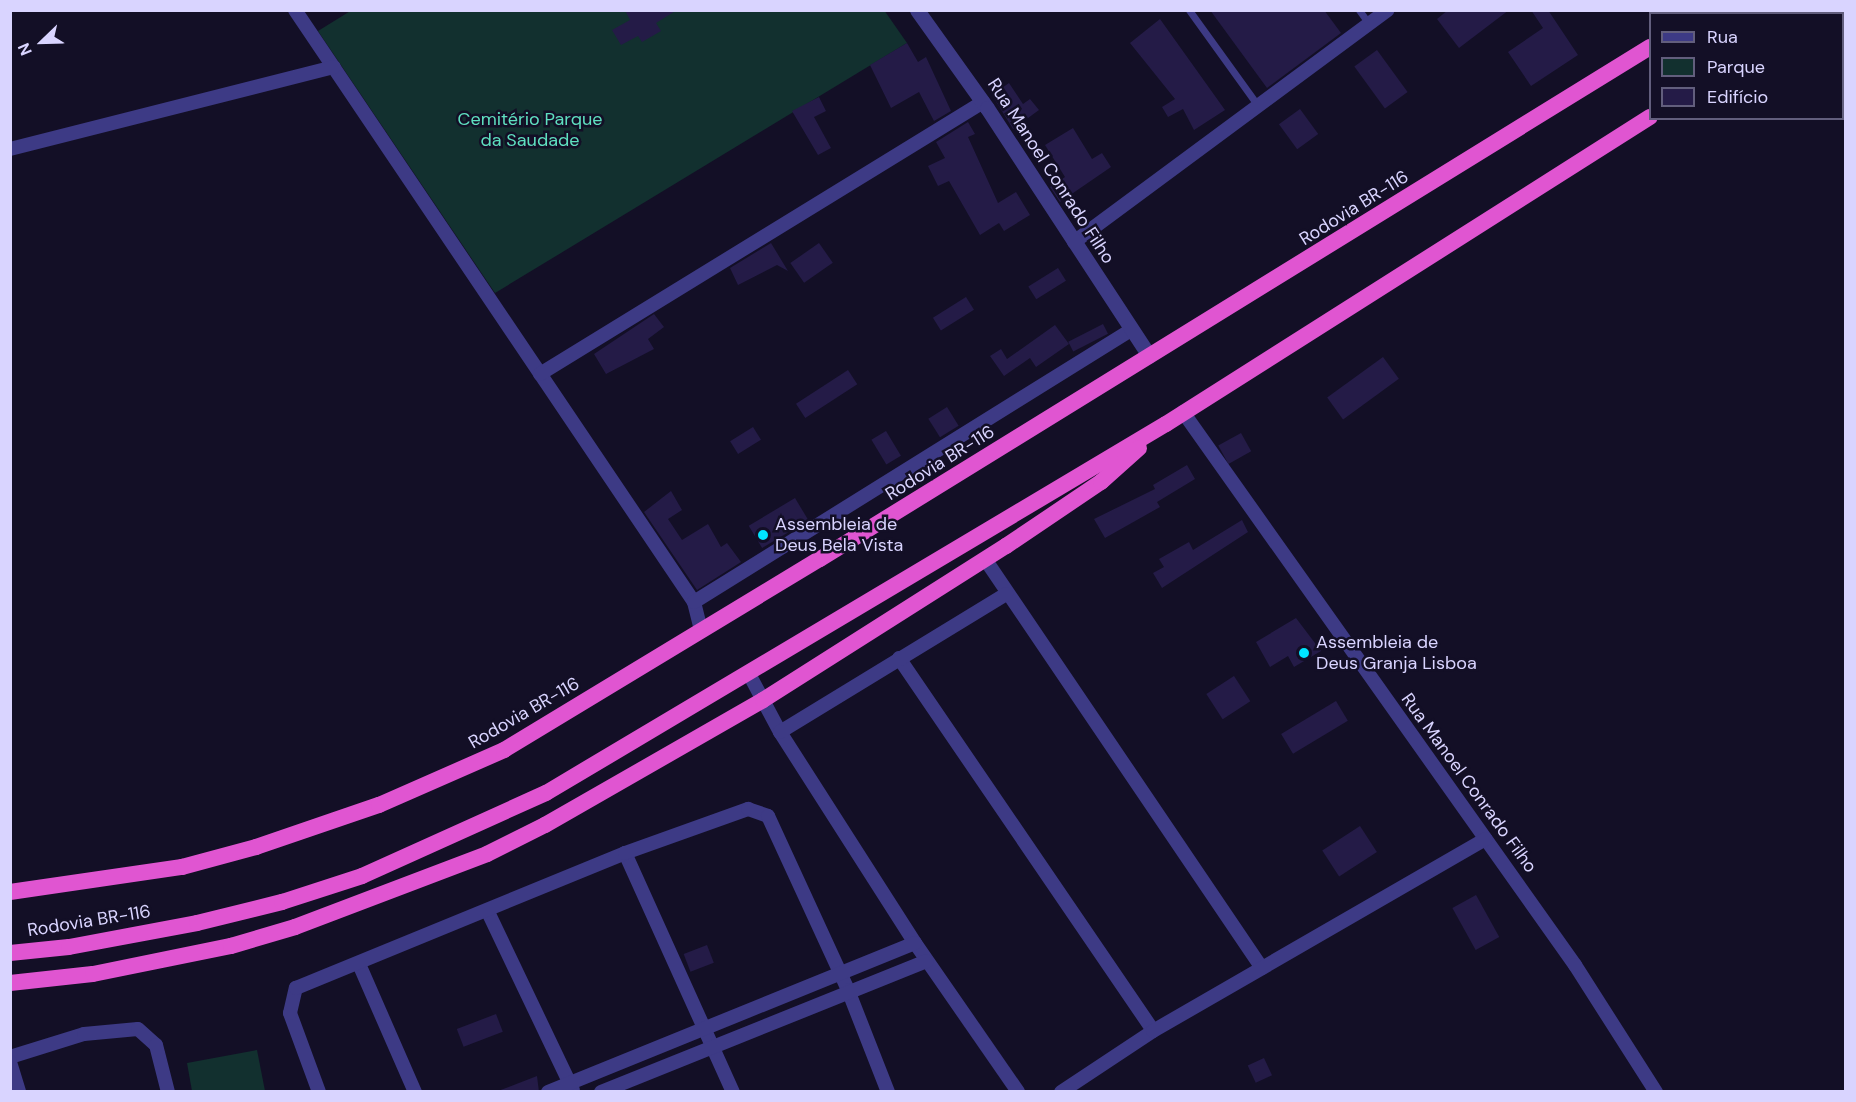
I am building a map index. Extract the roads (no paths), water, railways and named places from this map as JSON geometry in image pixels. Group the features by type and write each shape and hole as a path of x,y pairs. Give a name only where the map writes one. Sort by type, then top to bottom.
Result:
{"highway":[{"name":"Rodovia BR-116","path":"10,892 182,867 336,821 504,750 1649,48"},
{"name":"Rodovia BR-116","path":"10,953 69,947 197,923 362,876 546,793 1166,424 1649,118"},
{"path":"10,983 93,974 231,946 420,881 545,825 763,700 985,559 1101,482 1166,424"}],"street":[{"path":"295,10 694,602 701,631"},
{"name":"Rua Manoel Conrado Filho","path":"917,10 983,102 1149,356"},
{"path":"1074,242 1387,10"},
{"path":"10,149 334,67"},
{"path":"540,374 983,102"},
{"path":"694,602 1131,330"},
{"name":"Rua Manoel Conrado Filho","path":"1183,412 1575,965 1656,1092"},
{"path":"985,559 1006,594 1263,968"},
{"path":"780,732 1006,594"},
{"path":"899,658 1153,1031"},
{"path":"749,674 780,732 915,943 1018,1092"},
{"path":"319,1092 301,1050 290,1002 296,988 488,912 625,853 722,815 748,809 768,816 838,974 848,990 888,1092"},
{"path":"1061,1092 1153,1031 1485,839"},
{"path":"625,853 733,1092"},
{"path":"488,912 572,1088"},
{"path":"548,1092 572,1088 704,1028 915,943"},
{"path":"601,1092 713,1044 927,961"},
{"path":"358,964 415,1092"},
{"path":"10,1057 84,1034 138,1029 156,1045 168,1092"},
{"path":"10,1062 19,1092"}],"lane":[{"path":"1189,10 1259,107"},
{"path":"1359,10 1369,24"}],"place":[{"name":"Assembleia de Deus Bela Vista","path":"763,535"},
{"name":"Assembleia de Deus Granja Lisboa","path":"1304,653"}],"park label":[{"name":"Cemitério Parque da Saudade","path":"530,130"}]}
